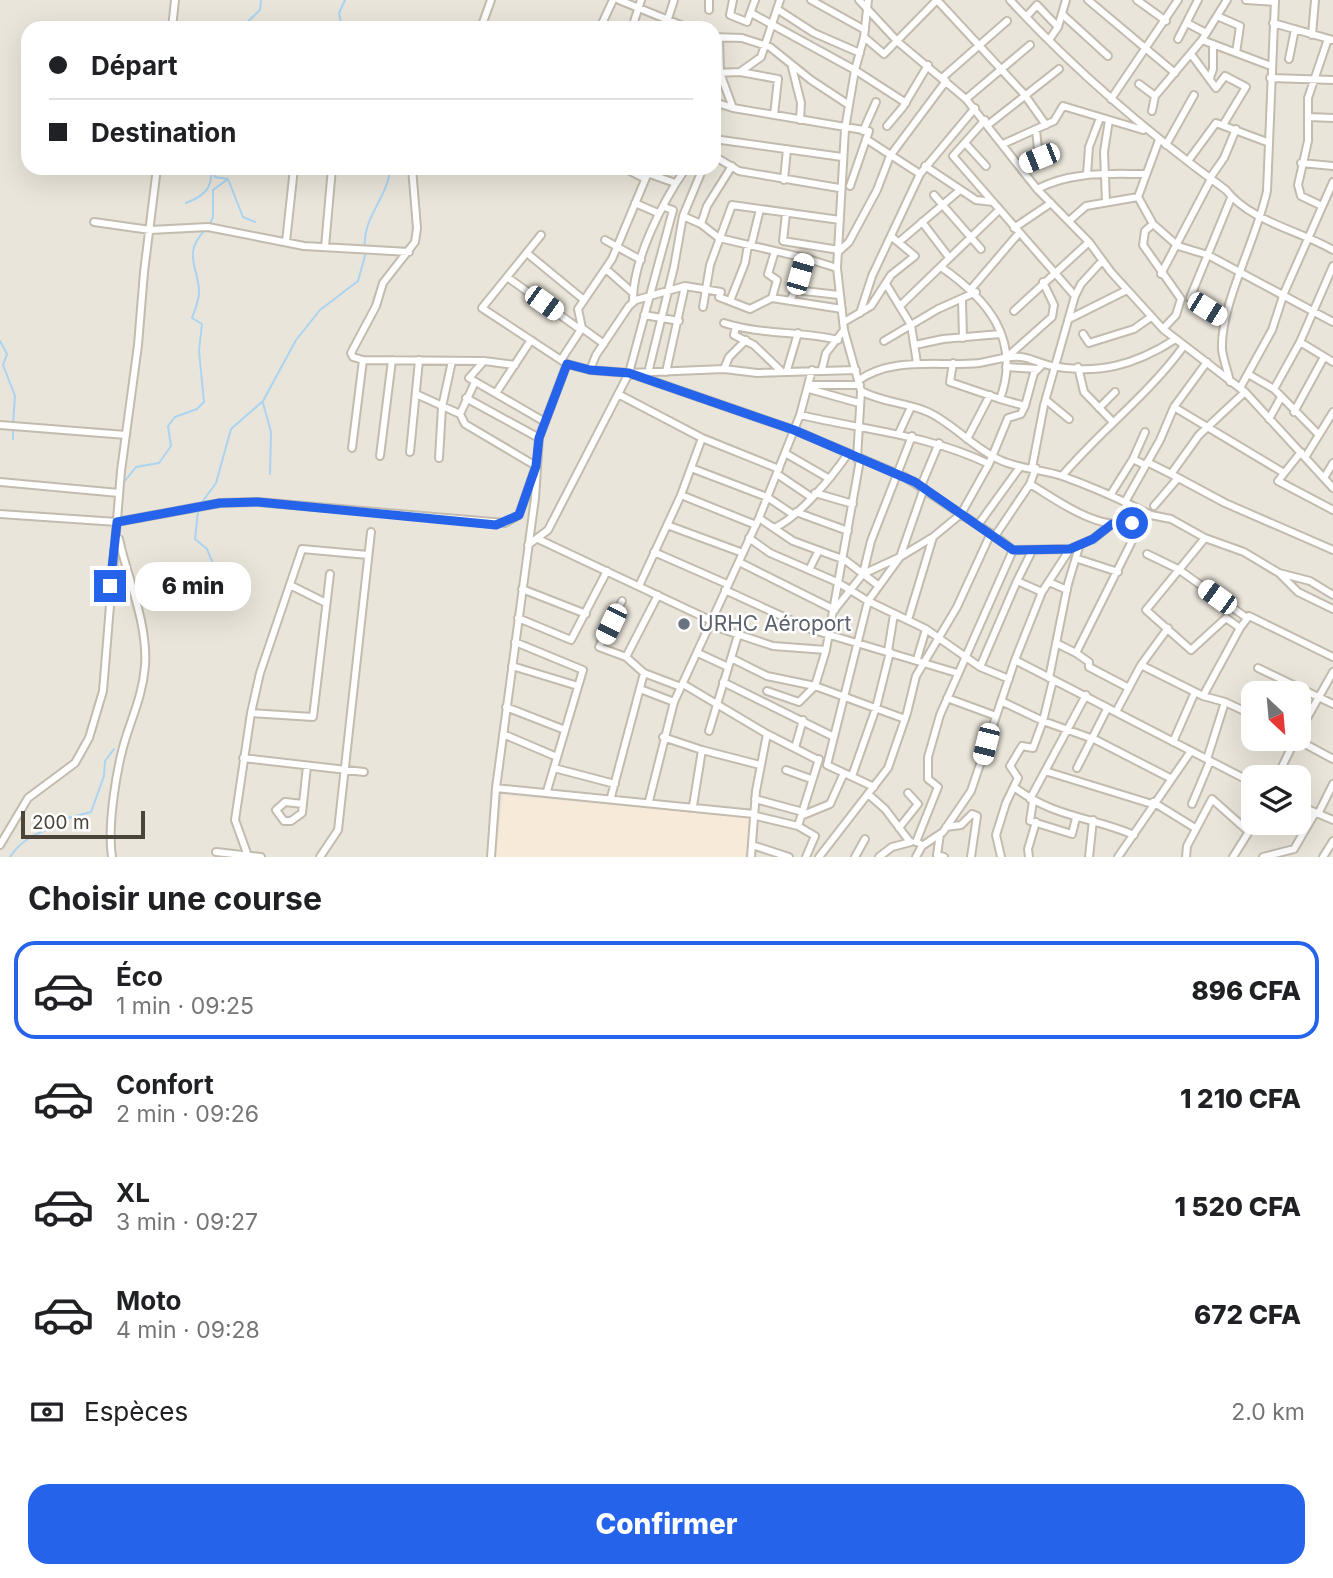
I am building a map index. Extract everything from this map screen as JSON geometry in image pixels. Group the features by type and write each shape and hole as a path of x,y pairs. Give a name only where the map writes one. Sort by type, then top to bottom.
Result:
{"street":[{"path":"173,21 175,0"},
{"path":"484,21 491,0"},
{"path":"603,21 613,0"},
{"path":"619,0 672,21"},
{"path":"634,21 641,0"},
{"path":"668,19 674,0"},
{"path":"709,0 709,10"},
{"path":"733,0 730,15 747,22 755,0"},
{"path":"740,72 761,57 780,0"},
{"path":"811,0 864,34 884,54 937,0 1024,94 1045,125"},
{"path":"859,0 898,42 975,108 1037,189 1089,242 1151,317 1174,340 1242,390 1333,488"},
{"path":"767,691 799,702 815,686 830,634 837,582 845,560 859,459 860,385 844,330 839,295 839,188 845,129 864,34 867,0"},
{"path":"1010,0 1144,130 1226,190 1231,198 1262,217 1333,250"},
{"path":"1049,40 1058,27 1066,0"},
{"path":"1088,0 1175,73"},
{"path":"1137,0 1166,20"},
{"path":"1178,39 1198,0"},
{"path":"1152,111 1155,96 1204,37 1227,0"},
{"path":"1230,383 1222,349 1225,319 1262,217 1267,191 1275,1 1245,0"},
{"path":"1312,34 1315,0"},
{"path":"1111,99 1176,2"},
{"path":"1026,17 1037,5 1058,27"},
{"path":"777,9 814,33 860,53"},
{"path":"751,13 855,70 906,103"},
{"path":"1062,14 1108,56"},
{"path":"1217,16 1240,26 1236,52"},
{"path":"839,251 849,242 877,190 890,156 944,79 1007,21"},
{"path":"1187,23 1213,44 1271,66"},
{"path":"1273,23 1331,39 1308,98 1308,141 1301,163 1298,192 1322,206"},
{"path":"1289,59 1295,29"},
{"path":"721,38 742,38 765,46 849,105"},
{"path":"1210,78 1213,69 1213,44"},
{"path":"966,99 1030,45"},
{"path":"1191,54 1216,88 1225,76 1246,87 1223,125"},
{"path":"887,126 906,103 928,65"},
{"path":"791,66 801,103 800,120"},
{"path":"1059,69 987,122 953,156 1075,296"},
{"path":"721,73 740,72 778,79 774,115"},
{"path":"1270,78 1333,80"},
{"path":"721,82 733,108"},
{"path":"1139,85 1155,96"},
{"path":"1194,95 1162,143 1146,174 1139,197 1153,224 1178,246 1208,255 1241,275 1284,293 1333,322"},
{"path":"863,131 876,102"},
{"path":"721,104 845,129 869,131 850,187"},
{"path":"1003,144 1054,121 1063,106 1144,130"},
{"path":"860,313 872,276 920,174 975,108"},
{"path":"1308,117 1333,118"},
{"path":"1087,174 1089,147 1100,118"},
{"path":"1106,202 1104,152 1109,120"},
{"path":"1188,162 1213,124 1223,125 1267,142"},
{"path":"1020,165 1039,158 1036,130"},
{"path":"1161,274 1178,246 1210,178 1224,158 1236,130"},
{"path":"866,139 920,174"},
{"path":"721,140 842,157"},
{"path":"965,143 986,166"},
{"path":"784,180 787,149"},
{"path":"721,160 739,171 839,188"},
{"path":"1301,163 1333,166"},
{"path":"701,224 707,206 732,166"},
{"path":"925,166 976,200 993,202"},
{"path":"1037,189 1061,178 1087,174 1146,174"},
{"path":"0,845 28,798 64,774 75,763 89,738 103,691 107,612 117,534 119,493 156,175"},
{"path":"286,242 293,175"},
{"path":"325,247 331,175"},
{"path":"413,175 417,228 409,252 383,283 376,306 353,349 353,357 363,360 484,361 515,365"},
{"path":"561,360 582,329 578,309 606,269 646,175"},
{"path":"653,175 675,183"},
{"path":"590,370 633,302 641,260 658,213 681,175"},
{"path":"648,373 683,216 700,175"},
{"path":"1171,474 1208,426 1242,390 1272,330 1284,293 1333,182"},
{"path":"899,242 960,190"},
{"path":"934,195 981,249"},
{"path":"1069,221 1086,206 1139,197"},
{"path":"1225,319 1190,298 1231,198"},
{"path":"635,202 658,213"},
{"path":"884,341 938,309 962,300 974,290 1017,231 1051,203"},
{"path":"703,307 719,239 730,206 840,220"},
{"path":"528,545 548,530 629,373 664,234 673,210 664,207"},
{"path":"730,302 745,263 760,209"},
{"path":"901,305 942,267 948,256 999,210"},
{"path":"786,213 783,242 839,251"},
{"path":"683,216 701,224 719,239 837,268"},
{"path":"94,222 150,230 208,227 325,247 409,252"},
{"path":"922,222 948,256"},
{"path":"1153,224 1145,231 1143,245 1181,302 1176,315 1163,329"},
{"path":"664,234 679,237"},
{"path":"541,235 482,308 567,364 590,370 629,373 724,369 757,373 783,370 856,370"},
{"path":"844,322 878,299 891,275 915,256 892,237"},
{"path":"605,240 641,260"},
{"path":"1014,311 1055,270 1089,242"},
{"path":"772,298 777,280 768,274 775,251"},
{"path":"528,254 584,300"},
{"path":"790,301 805,258"},
{"path":"920,660 940,637 993,535 1030,484 1046,400 1075,296 1081,284 1102,261"},
{"path":"1274,389 1300,342 1312,309 1333,266"},
{"path":"942,267 974,290 997,320 1006,358 1000,399"},
{"path":"606,269 633,293"},
{"path":"506,277 604,344"},
{"path":"1006,358 1052,317 1054,305 1043,282"},
{"path":"886,285 901,305 911,325 918,363"},
{"path":"633,302 685,286 707,287 721,292 719,297 753,309 772,298 842,309"},
{"path":"666,372 685,286"},
{"path":"796,290 839,295"},
{"path":"1069,319 1127,290"},
{"path":"962,300 963,338"},
{"path":"644,316 679,321"},
{"path":"1083,334 1089,343 1133,329 1151,317"},
{"path":"724,323 736,327 838,340"},
{"path":"736,327 734,335 746,340 783,370"},
{"path":"822,369 826,353 844,330"},
{"path":"783,370 798,333"},
{"path":"915,345 1000,334"},
{"path":"724,369 729,357 746,340"},
{"path":"1006,367 1126,365 1174,340"},
{"path":"496,393 531,341"},
{"path":"1300,342 1333,362"},
{"path":"1062,476 1112,421 1165,370 1183,347"},
{"path":"860,385 873,370 918,363 1018,357 1040,366"},
{"path":"1294,412 1324,357"},
{"path":"352,448 363,360"},
{"path":"380,456 391,360"},
{"path":"410,452 419,360"},
{"path":"439,458 442,407 452,361"},
{"path":"484,361 469,378 545,422"},
{"path":"1125,502 1174,407 1207,362"},
{"path":"953,363 950,382 1025,406"},
{"path":"491,857 496,788 528,545 539,438 567,364"},
{"path":"863,574 900,557 933,537 961,514 989,464 1008,418 1021,414 1040,366"},
{"path":"1078,367 1084,391 1112,421"},
{"path":"649,801 674,702 778,472 810,387 812,370"},
{"path":"629,373 794,430 846,455 898,474 923,487 1013,550 1079,547 1112,524"},
{"path":"1248,374 1274,389 1280,399 1319,435"},
{"path":"460,414 475,382"},
{"path":"810,387 860,385 879,401 911,407 939,417 992,456 1020,467 1062,476 1111,494 1151,515 1171,520 1205,538 1244,552 1279,573 1298,592 1333,609"},
{"path":"810,387 859,403"},
{"path":"1099,408 1115,392"},
{"path":"416,394 460,414 465,424 536,466"},
{"path":"618,394 702,439 778,472 813,495 853,504"},
{"path":"967,439 990,395"},
{"path":"466,398 539,438"},
{"path":"1269,419 1280,399"},
{"path":"1046,400 1069,419"},
{"path":"899,433 911,407"},
{"path":"1174,407 1284,473"},
{"path":"1333,412 1319,435 1278,481 1333,510"},
{"path":"800,415 912,436 939,443 989,464"},
{"path":"0,425 126,435"},
{"path":"1111,494 1133,459 1145,432"},
{"path":"835,610 863,574 871,541 912,436"},
{"path":"639,586 681,495 702,439"},
{"path":"827,762 868,601 900,557 939,443"},
{"path":"785,453 828,478"},
{"path":"774,528 795,514 846,455"},
{"path":"1133,459 1333,550"},
{"path":"1324,478 1333,463"},
{"path":"0,514 117,522 210,505 258,502 496,525 519,515 536,466"},
{"path":"978,525 1020,467"},
{"path":"691,468 767,497 795,514 849,531"},
{"path":"1154,506 1178,478"},
{"path":"0,482 119,493"},
{"path":"1030,484 1079,513 1112,524 1142,521 1151,515"},
{"path":"681,495 757,521 774,528 793,541 845,560 879,586"},
{"path":"1076,653 1142,521"},
{"path":"667,525 743,552"},
{"path":"320,857 338,830 371,532"},
{"path":"112,857 119,774 127,735 138,710 145,663 145,639 117,534"},
{"path":"908,620 933,537"},
{"path":"750,538 770,553 837,582 868,601 926,629 980,667 1009,679"},
{"path":"1205,538 1146,609 1192,650 1226,618 1240,628"},
{"path":"538,539 738,635 774,646 826,650"},
{"path":"1001,857 996,835 1018,778 1010,766 1022,746 1032,748 1043,722 1056,643 1079,547"},
{"path":"248,856 235,820 243,758 260,673 302,549 368,555"},
{"path":"879,857 892,847 916,843 940,834 975,781 1015,660 1042,592 1070,549"},
{"path":"916,857 916,843 938,787 928,779 928,757 957,673 1013,550"},
{"path":"980,667 1032,551"},
{"path":"654,552 830,634 957,673"},
{"path":"808,570 818,552"},
{"path":"1146,554 1178,569 1247,618"},
{"path":"1078,559 1118,572"},
{"path":"739,562 835,610"},
{"path":"518,618 571,640 607,571"},
{"path":"1279,573 1305,579 1333,595"},
{"path":"251,713 313,717 330,574"},
{"path":"1017,581 1042,592"},
{"path":"1049,582 1067,590"},
{"path":"290,585 326,603"},
{"path":"522,589 586,614"},
{"path":"626,657 658,595"},
{"path":"622,601 599,647 626,657 644,673 682,686 767,734 874,787"},
{"path":"755,799 803,814 830,804 848,775 876,708 889,652 894,614"},
{"path":"1203,696 1240,628 1251,616 1333,657"},
{"path":"1116,712 1141,665 1168,628"},
{"path":"819,857 888,768 905,719 926,629"},
{"path":"709,731 738,635"},
{"path":"515,642 583,670 547,791"},
{"path":"1056,643 1089,662 1089,667 1129,688"},
{"path":"698,653 728,667"},
{"path":"731,658 774,678 815,686 905,719"},
{"path":"1015,660 1241,777"},
{"path":"1141,665 1203,696 1241,709"},
{"path":"512,666 578,686"},
{"path":"1258,668 1333,704"},
{"path":"1311,710 1333,672"},
{"path":"611,797 644,673"},
{"path":"761,701 774,678"},
{"path":"723,682 832,736"},
{"path":"640,689 674,702"},
{"path":"1173,743 1195,692"},
{"path":"1076,818 1072,834 1029,820 1032,800 1045,771 1086,695"},
{"path":"947,698 996,716"},
{"path":"1001,701 1043,722 1090,739 1170,778"},
{"path":"1192,804 1209,760 1225,702"},
{"path":"506,707 565,730"},
{"path":"1077,768 1107,709"},
{"path":"795,748 803,720"},
{"path":"503,734 557,757"},
{"path":"751,857 755,799 767,734"},
{"path":"663,737 760,765"},
{"path":"1311,747 1333,759"},
{"path":"693,806 702,750"},
{"path":"1118,857 1191,751"},
{"path":"243,758 364,772"},
{"path":"798,826 816,759"},
{"path":"303,804 307,766"},
{"path":"554,768 615,784"},
{"path":"786,770 811,779"},
{"path":"1045,771 1153,803 1195,828"},
{"path":"1263,857 1294,849 1333,784"},
{"path":"1014,787 1032,800 1076,818 1093,820 1134,835"},
{"path":"496,788 611,797 755,815 798,826 815,836 806,857"},
{"path":"899,828 918,804 908,793"},
{"path":"868,794 916,843"},
{"path":"1186,857 1187,846 1195,828 1212,799 1241,825"},
{"path":"1311,811 1333,820"},
{"path":"946,827 957,826 972,814 977,816 971,857"},
{"path":"1088,857 1093,820"},
{"path":"1029,857 1028,849 1036,822"},
{"path":"939,856 940,834"},
{"path":"1233,857 1247,835"},
{"path":"855,857 865,839"},
{"path":"1326,856 1333,841"},
{"path":"752,845 789,857"},
{"path":"216,852 261,857"}],"shaded area":[{"path":"0,0 1333,0 1333,857 0,857"},
{"path":"503,795 751,818 745,857 496,857"}],"waterway":[{"path":"248,21 260,10 261,0"},
{"path":"341,21 339,13 345,0"},
{"path":"186,203 206,190 210,175"},
{"path":"209,226 213,217 213,190 228,179 214,175"},
{"path":"365,247 367,226 389,175"},
{"path":"228,179 243,217 255,222"},
{"path":"124,482 136,467 159,463 171,446 168,426 175,417 197,409 204,402 199,351 202,324 192,318 199,293 193,252 198,238 205,230"},
{"path":"200,505 216,483 231,429 263,401 296,340 320,310 358,281 366,252"},
{"path":"0,341 7,354 3,365 15,396 13,424"},
{"path":"263,403 271,432 270,474"},
{"path":"13,430 13,439"},
{"path":"198,511 195,539 207,549 215,569 209,589 212,600"},
{"path":"10,857 29,838 54,827 56,821 91,812 104,776 105,761 114,749"}],"place":[{"name":"URHC Aéroport","path":"684,624"}],"route":[{"path":"110,586 117,522 188,508 220,503 258,502 496,525 513,520 519,515 536,466 539,438 567,364 590,370 629,373 794,430 846,455 915,482 1013,550 1048,551 1079,547 1112,524 1132,523"}]}
